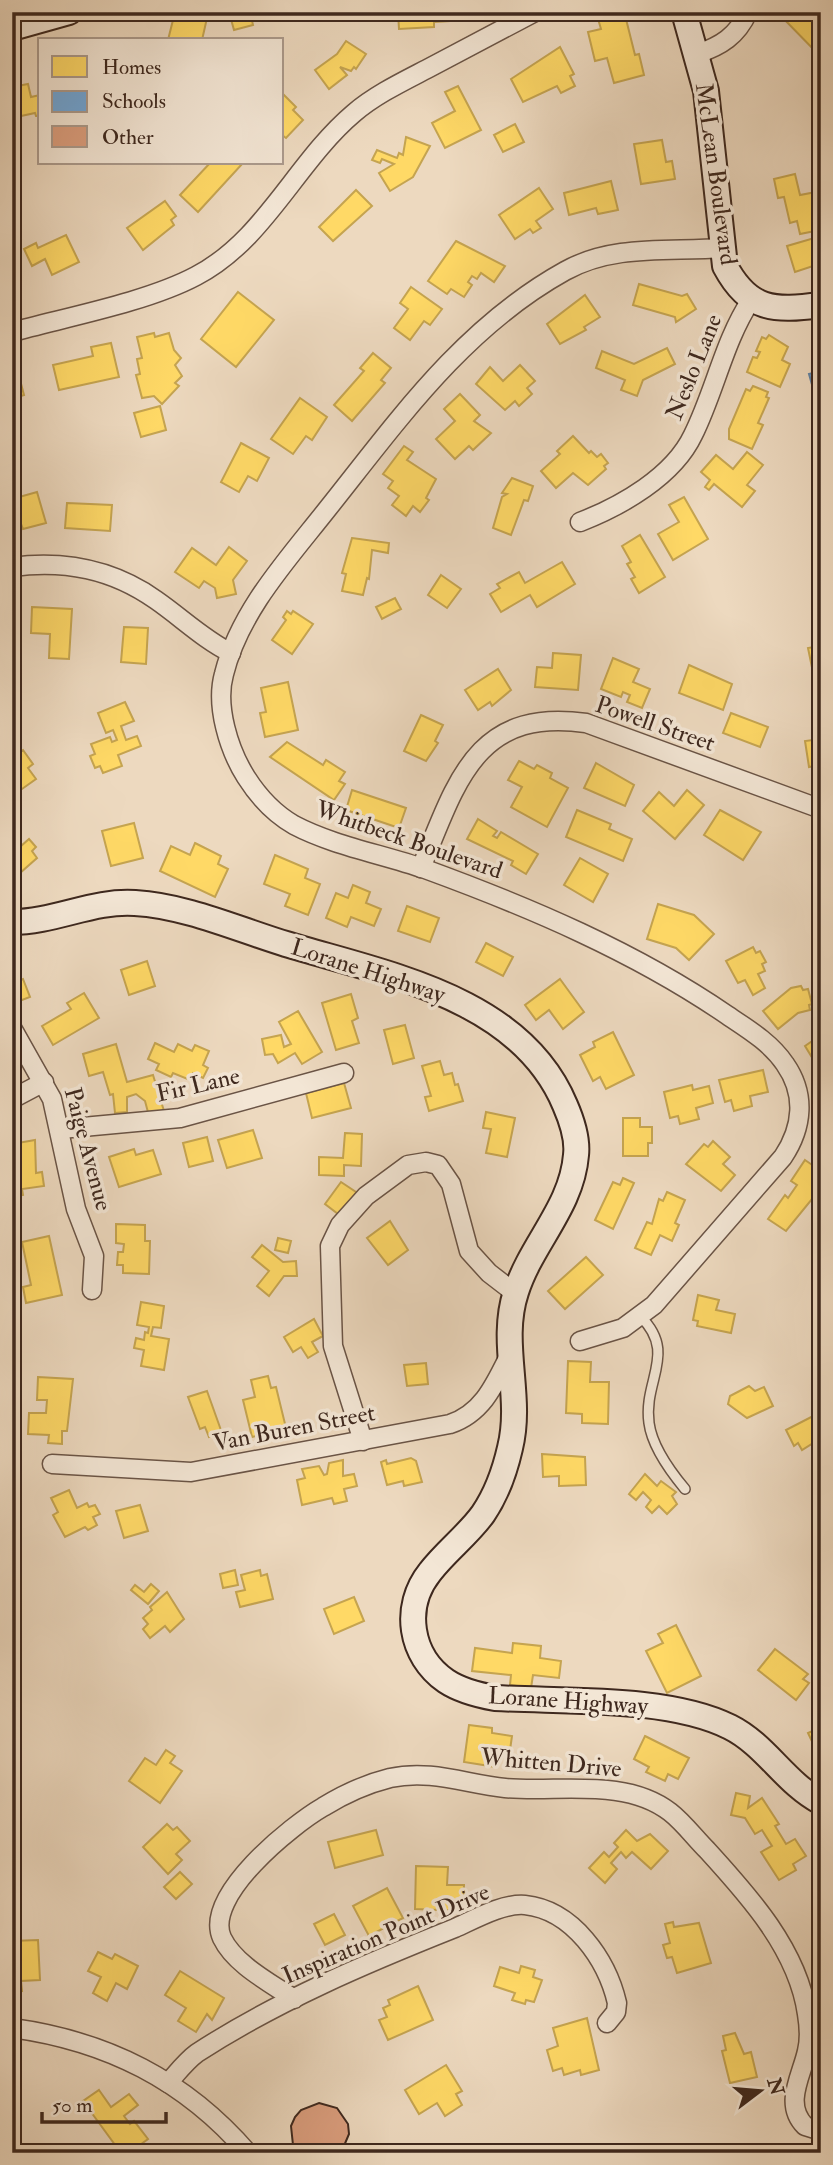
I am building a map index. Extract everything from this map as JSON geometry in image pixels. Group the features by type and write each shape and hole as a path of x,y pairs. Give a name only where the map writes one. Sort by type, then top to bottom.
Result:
{"street":[{"path":"12,28 69,12"},
{"path":"12,332 157,292 196,276 232,252 268,216 323,143 355,111 395,86 535,12"},
{"name":"McLean Boulevard","path":"684,12 697,54 710,118 725,266 732,279 751,300"},
{"path":"697,54 717,47 734,35 748,12"},
{"name":"Whitbeck Boulevard","path":"580,1341 623,1328 654,1306 789,1147 800,1113 792,1076 764,1041 683,985 515,903 421,868 318,836 291,823 265,802 245,775 230,743 221,704 222,678 231,653 269,583 427,384 461,348 496,318 568,269 606,254 722,248"},
{"path":"751,300 781,309 821,305"},
{"name":"Neslo Lane","path":"580,522 611,510 645,487 670,464 692,438 737,321 751,300"},
{"path":"12,567 43,563 102,571 155,599 211,643 231,653"},
{"name":"Powell Street","path":"421,868 455,785 472,757 496,737 524,726 558,719 586,723 821,809"},
{"name":"Lorane Highway","path":"12,922 30,922 112,904 156,906 432,989 471,1008 503,1028 524,1046 559,1090 571,1118 576,1155 570,1184 561,1207 525,1269 515,1293 509,1320 514,1414 510,1448 497,1490 483,1514 429,1572 420,1587 413,1620 421,1655 448,1682 470,1693 495,1698 677,1710 720,1723 748,1738 793,1781 821,1802"},
{"name":"Paige Avenue","path":"12,1028 44,1082 61,1129 76,1209 93,1256 92,1290"},
{"name":"Fir Lane","path":"61,1129 180,1118 344,1073"},
{"path":"12,1099 44,1082"},
{"path":"363,1441 333,1346 332,1237 366,1196 392,1175 416,1163 432,1162 442,1170 451,1184 470,1251 489,1273 515,1293"},
{"name":"Van Buren Street","path":"52,1464 191,1472 450,1424 466,1417 490,1394 510,1354"},
{"name":"Whitten Drive","path":"294,1999 254,1971 231,1950 223,1939 220,1923 222,1908 246,1872 272,1846 321,1808 371,1783 427,1774 505,1788 564,1788 639,1797 670,1812 747,1894 772,1929 805,2000 809,2039 794,2097 801,2122 819,2132"},
{"name":"Inspiration Point Drive","path":"168,2083 197,2053 294,1999 396,1952 499,1910 521,1904 552,1913 570,1926 596,1952 617,2003 616,2012 607,2023"},
{"path":"12,2028 102,2048 168,2083 222,2125 248,2153"}],"lane":[{"path":"640,1317 656,1334 659,1348 649,1406 650,1431 662,1456 685,1489"}],"building: Homes":[{"path":"175,12 207,18 202,38 168,38"},
{"path":"229,12 250,12 253,25 234,30"},
{"path":"398,12 450,12 450,21 434,22 434,27 399,29"},
{"path":"596,12 621,12 623,20 626,19 635,55 639,54 644,75 614,83 607,58 595,61 588,32 601,29"},
{"path":"777,12 821,12 821,57"},
{"path":"346,41 366,54 356,69 354,67 351,71 340,67 347,75 329,89 315,70 337,54"},
{"path":"560,47 574,74 570,76 575,86 561,93 557,86 523,102 511,79"},
{"path":"28,84 31,97 38,95 38,116 35,113 12,118 12,87"},
{"path":"458,86 481,130 445,148 432,123 455,111 445,92"},
{"path":"284,95 296,107 293,110 303,120 286,138"},
{"path":"515,124 524,142 503,152 494,135"},
{"path":"406,137 430,146 413,177 390,191 379,173 394,164 382,159 380,163 372,160 377,150 397,158 399,153 403,155"},
{"path":"662,140 666,162 672,161 675,179 641,184 634,144"},
{"path":"209,164 242,164 198,212 180,195"},
{"path":"795,174 800,195 816,192 821,214 817,216 820,230 800,234 797,221 790,223 784,197 778,198 774,179"},
{"path":"611,181 618,210 598,214 596,208 569,215 564,193"},
{"path":"539,188 553,209 536,221 541,228 533,233 530,229 515,239 499,215"},
{"path":"356,190 372,206 333,241 319,227"},
{"path":"165,201 176,216 171,220 174,225 143,250 127,228"},
{"path":"66,235 79,262 52,275 45,259 32,266 24,249 36,243 38,248"},
{"path":"821,236 821,271 818,272 816,265 795,272 787,246"},
{"path":"456,241 505,266 494,282 481,273 477,279 472,276 468,282 472,285 464,297 451,289 447,294 428,281"},
{"path":"639,284 682,296 687,294 696,309 676,322 675,317 633,305"},
{"path":"411,287 442,309 430,325 424,321 410,340 394,328 408,309 400,303"},
{"path":"238,292 274,320 236,367 201,339"},
{"path":"585,295 600,317 584,327 586,330 560,344 547,324"},
{"path":"154,333 155,337 169,333 174,350 181,358 175,365 182,376 175,383 179,386 162,404 154,396 142,398 136,375 140,374 137,359 142,358 137,337"},
{"path":"769,335 788,347 782,360 790,364 780,387 747,372 753,357 757,358 760,352 756,351 762,337 766,339"},
{"path":"111,343 119,377 59,390 53,365 93,356 91,347"},
{"path":"667,348 675,364 643,380 637,396 621,390 625,380 596,368 602,351 634,364"},
{"path":"373,353 391,368 381,380 385,383 352,421 334,405 364,371 360,368"},
{"path":"520,365 535,381 527,388 532,394 519,406 515,401 505,410 476,384 490,367 503,381"},
{"path":"18,372 24,395 14,398 16,404 12,405 12,374"},
{"path":"753,386 768,392 766,397 769,398 758,423 763,425 752,449 729,439 729,429 746,389 750,391"},
{"path":"460,394 480,415 474,421 491,433 473,450 469,446 455,459 436,439 455,421 444,409"},
{"path":"300,398 327,417 312,440 306,436 293,454 271,439"},
{"path":"160,406 166,430 141,437 134,413"},
{"path":"573,436 589,453 591,451 597,457 601,454 608,463 604,466 606,469 588,485 573,473 556,488 541,471 560,454 557,451"},
{"path":"241,443 269,458 257,481 248,476 239,492 221,482"},
{"path":"404,446 413,452 407,460 436,479 426,498 429,500 420,512 413,506 406,516 392,505 399,496 388,488 393,481 383,474"},
{"path":"747,452 763,465 747,485 755,491 742,507 714,484 709,490 705,487 710,480 701,472 716,455 733,469"},
{"path":"512,478 533,486 528,501 524,500 511,535 493,528 502,497 507,494 502,493"},
{"path":"37,492 46,523 23,529 21,524 12,523 12,499"},
{"path":"684,497 708,539 673,560 658,534 679,522 669,505"},
{"path":"67,503 112,505 110,531 65,528"},
{"path":"640,535 665,577 639,593 631,579 635,577 627,564 631,562 622,546"},
{"path":"352,538 389,543 388,553 372,550 369,579 367,578 363,595 342,591 346,574 342,573"},
{"path":"229,547 247,561 233,580 236,594 217,598 215,588 204,581 199,588 175,572 192,548 216,565"},
{"path":"562,562 575,584 537,607 530,595 501,612 490,594 500,588 497,584 519,572 525,583"},
{"path":"441,575 461,589 447,608 428,595"},
{"path":"395,598 401,609 382,619 376,607"},
{"path":"32,607 72,609 69,659 49,658 50,634 31,633"},
{"path":"287,611 291,614 293,611 313,624 292,654 272,640 286,620 283,617"},
{"path":"12,621 18,644 12,646"},
{"path":"124,627 148,628 146,664 121,662"},
{"path":"818,639 821,639 821,686 816,687 808,648 820,646"},
{"path":"553,653 581,655 578,690 535,687 537,667 552,668"},
{"path":"613,658 639,669 633,682 650,689 642,708 627,702 630,695 623,692 621,697 601,689"},
{"path":"689,665 732,684 723,710 679,693"},
{"path":"498,669 511,690 492,706 490,702 478,710 465,690"},
{"path":"288,682 298,730 265,737 260,713 266,712 261,688"},
{"path":"125,702 134,721 121,726 126,740 137,736 141,746 118,755 122,766 103,773 100,766 95,768 90,756 95,754 91,744 110,737 112,742 117,740 113,730 106,733 98,713"},
{"path":"731,713 768,727 760,747 723,733"},
{"path":"421,715 443,725 435,741 438,743 426,761 404,751"},
{"path":"821,739 821,765 809,767 805,741"},
{"path":"287,742 323,765 326,760 345,772 339,781 345,784 334,800 270,757"},
{"path":"23,750 33,764 28,768 36,779 22,789 18,784 12,788 12,757"},
{"path":"519,761 534,769 537,765 552,773 550,778 568,788 547,827 511,807 522,787 508,780"},
{"path":"596,763 634,785 625,806 584,788"},
{"path":"352,790 406,808 399,828 346,810"},
{"path":"687,790 704,805 675,839 643,811 659,792 674,806"},
{"path":"577,810 611,824 609,829 632,839 623,861 566,837"},
{"path":"720,810 761,832 743,860 704,835"},
{"path":"478,819 497,831 493,836 497,838 501,832 538,854 526,874 511,865 513,861 467,839"},
{"path":"134,823 143,858 111,866 102,831"},
{"path":"29,839 36,847 32,851 37,858 20,873 12,864 12,854"},
{"path":"195,843 221,856 218,864 228,869 215,897 160,871 171,846 190,855"},
{"path":"275,855 308,869 305,878 320,884 308,915 285,906 290,894 264,884"},
{"path":"580,858 608,874 593,902 564,885"},
{"path":"353,885 370,892 366,903 381,909 374,926 351,917 347,927 326,918 336,893 348,898"},
{"path":"658,904 694,915 714,934 689,960 676,948 647,939"},
{"path":"407,906 439,918 430,942 398,931"},
{"path":"486,943 513,957 503,976 476,962"},
{"path":"753,947 756,953 760,951 766,962 762,964 765,971 758,974 765,988 753,995 745,980 738,983 726,961"},
{"path":"147,961 155,986 129,995 121,970"},
{"path":"23,979 30,997 14,1003 12,983"},
{"path":"560,979 584,1012 563,1029 549,1010 536,1020 525,1005"},
{"path":"801,986 803,990 808,989 812,1004 809,1005 810,1010 798,1013 778,1029 763,1011 791,988"},
{"path":"84,993 99,1018 53,1045 42,1026 71,1009 67,1003"},
{"path":"351,994 358,1018 352,1021 359,1043 336,1050 322,1003"},
{"path":"298,1011 322,1052 302,1064 295,1053 278,1063 273,1054 265,1055 262,1039 281,1035 284,1047 291,1044 279,1022"},
{"path":"405,1025 414,1058 393,1064 384,1030"},
{"path":"613,1032 634,1075 606,1089 600,1077 593,1081 580,1055 595,1047 593,1042"},
{"path":"821,1035 821,1054 813,1059 805,1046"},
{"path":"155,1043 174,1052 178,1044 192,1051 195,1045 209,1051 203,1065 208,1068 203,1078 193,1073 190,1080 173,1073 171,1077 156,1070 159,1064 148,1059"},
{"path":"116,1044 127,1082 153,1075 164,1111 149,1116 145,1101 136,1094 127,1097 127,1112 115,1113 113,1094 110,1095 103,1072 89,1076 83,1054"},
{"path":"440,1061 444,1075 452,1073 463,1101 429,1111 425,1097 431,1096 422,1066"},
{"path":"763,1070 768,1092 750,1096 752,1106 734,1111 731,1100 725,1102 719,1080"},
{"path":"344,1083 351,1108 312,1118 306,1093"},
{"path":"692,1085 693,1090 709,1086 713,1103 696,1108 699,1119 680,1124 678,1116 670,1118 664,1092"},
{"path":"486,1112 515,1118 507,1157 486,1153 491,1129 483,1128"},
{"path":"623,1118 640,1118 640,1127 652,1127 652,1143 648,1143 648,1156 623,1156"},
{"path":"253,1130 262,1158 227,1168 218,1140"},
{"path":"345,1133 362,1134 361,1166 344,1165 344,1176 319,1175 319,1157 343,1158"},
{"path":"207,1137 213,1161 189,1167 183,1143"},
{"path":"35,1140 36,1173 42,1172 44,1186 22,1189 23,1195 12,1197 12,1176 18,1175 16,1161 12,1161 12,1144"},
{"path":"713,1141 730,1157 723,1164 735,1175 721,1191 686,1164 704,1144 708,1147"},
{"path":"134,1149 136,1155 153,1150 161,1174 119,1187 109,1157"},
{"path":"805,1160 821,1171 816,1183 821,1188 786,1231 768,1219 785,1195 788,1198 797,1185 791,1181"},
{"path":"623,1178 634,1183 613,1229 595,1220 613,1182 620,1185"},
{"path":"341,1182 359,1194 342,1217 325,1204"},
{"path":"667,1192 685,1200 675,1223 679,1225 672,1241 660,1235 651,1255 635,1248 647,1222 652,1224 659,1199 663,1201"},
{"path":"390,1221 408,1250 388,1265 367,1238"},
{"path":"116,1224 145,1225 145,1241 150,1241 149,1274 123,1273 123,1265 117,1265 118,1252 123,1252 124,1244 116,1243"},
{"path":"49,1236 62,1295 26,1303 23,1287 31,1285 22,1242"},
{"path":"278,1238 291,1241 288,1253 275,1250"},
{"path":"262,1245 283,1262 296,1261 297,1276 284,1276 269,1296 257,1286 269,1271 252,1257"},
{"path":"586,1257 603,1275 565,1309 548,1291"},
{"path":"698,1295 719,1300 716,1310 735,1314 731,1333 697,1326 698,1321 693,1320"},
{"path":"141,1302 164,1306 161,1328 153,1327 151,1336 169,1339 164,1370 141,1366 144,1350 134,1348 136,1338 144,1340 149,1327 137,1325"},
{"path":"314,1319 323,1336 312,1342 318,1352 308,1358 301,1347 293,1352 284,1337"},
{"path":"568,1361 591,1362 590,1382 609,1382 608,1424 582,1423 582,1414 566,1413"},
{"path":"426,1363 428,1384 407,1386 404,1365"},
{"path":"268,1376 271,1388 276,1387 286,1428 252,1437 243,1400 255,1397 251,1380"},
{"path":"38,1377 73,1379 67,1431 62,1431 62,1444 48,1443 49,1435 28,1434 29,1413 46,1413 47,1400 37,1400"},
{"path":"749,1386 755,1391 764,1387 773,1406 747,1418 728,1404 730,1396"},
{"path":"207,1391 222,1433 209,1437 205,1427 200,1429 188,1397"},
{"path":"821,1412 821,1452 815,1442 802,1450 798,1443 794,1446 786,1430"},
{"path":"542,1454 585,1457 586,1485 559,1486 559,1476 543,1477"},
{"path":"411,1458 416,1461 422,1482 404,1486 403,1481 387,1485 381,1462 386,1460 387,1464"},
{"path":"343,1460 343,1476 354,1474 357,1486 344,1489 347,1501 334,1504 332,1498 302,1505 297,1480 305,1478 302,1469 319,1466 324,1475 327,1474 329,1463"},
{"path":"645,1474 657,1486 661,1481 676,1492 672,1496 677,1504 667,1514 659,1506 652,1513 646,1507 651,1500 643,1492 636,1500 629,1494"},
{"path":"69,1490 77,1508 87,1503 89,1507 95,1505 100,1514 93,1517 97,1525 88,1530 85,1527 65,1537 53,1515 58,1512 51,1498"},
{"path":"140,1505 148,1531 124,1538 116,1511"},
{"path":"235,1570 238,1585 223,1588 220,1574"},
{"path":"260,1570 261,1576 267,1574 273,1599 240,1607 236,1592 245,1590 241,1575"},
{"path":"151,1584 159,1591 148,1604 131,1590 135,1585 144,1592"},
{"path":"167,1592 184,1619 170,1632 165,1626 150,1638 143,1629 148,1624 143,1618 152,1610 150,1607"},
{"path":"354,1597 364,1621 334,1634 324,1609"},
{"path":"676,1625 701,1676 667,1693 646,1651 663,1643 658,1634"},
{"path":"513,1643 541,1646 540,1658 561,1661 559,1678 533,1675 531,1688 510,1685 511,1675 472,1671 475,1648 512,1653"},
{"path":"775,1649 808,1674 803,1679 809,1683 796,1700 758,1670"},
{"path":"469,1725 492,1728 492,1733 512,1736 509,1757 498,1755 496,1767 464,1762"},
{"path":"821,1727 821,1748 816,1750 808,1733"},
{"path":"645,1736 689,1758 678,1779 668,1774 665,1781 646,1772 649,1767 634,1759"},
{"path":"166,1750 175,1756 170,1763 182,1771 160,1803 129,1781 145,1758 156,1765"},
{"path":"736,1793 750,1796 748,1808 762,1798 779,1824 775,1826 786,1844 795,1839 806,1856 793,1864 796,1870 779,1880 761,1852 772,1846 762,1830 755,1834 745,1818 731,1815"},
{"path":"167,1824 173,1830 177,1827 190,1841 176,1854 182,1860 168,1874 143,1847"},
{"path":"376,1830 383,1855 335,1868 328,1842"},
{"path":"626,1830 637,1841 650,1834 668,1851 651,1869 632,1852 626,1858 621,1852 611,1863 617,1869 605,1883 589,1868 604,1852 609,1857 618,1847 614,1843"},
{"path":"416,1866 448,1867 447,1885 464,1885 463,1911 415,1909"},
{"path":"180,1872 192,1884 176,1899 164,1887"},
{"path":"387,1888 403,1918 369,1936 353,1906"},
{"path":"334,1914 345,1935 325,1945 314,1924"},
{"path":"673,1922 674,1927 699,1923 711,1963 677,1973 672,1957 667,1958 663,1945 670,1943 665,1924"},
{"path":"38,1940 40,1980 21,1981 22,1991 12,1992 12,1941"},
{"path":"98,1952 112,1959 115,1954 138,1966 127,1989 116,1983 107,2001 93,1993 101,1977 88,1971"},
{"path":"521,1966 535,1970 533,1977 542,1980 534,2002 526,2000 525,2004 512,2000 515,1993 494,1986 500,1967 519,1973"},
{"path":"180,1971 224,1998 212,2020 207,2014 196,2032 178,2021 186,2008 165,1995"},
{"path":"418,1986 433,2020 388,2040 379,2020 387,2017 383,2008 390,2005 388,2000"},
{"path":"587,2018 599,2070 581,2075 580,2070 564,2075 562,2068 553,2071 547,2050 558,2046 553,2028"},
{"path":"735,2033 744,2054 751,2052 757,2077 730,2083 722,2051 726,2050 723,2036"},
{"path":"446,2065 462,2091 456,2094 462,2105 445,2116 437,2103 419,2114 405,2090"},
{"path":"99,2090 111,2107 129,2094 138,2105 124,2116 130,2124 134,2121 148,2139 129,2153 121,2153 83,2101"}],"building: Schools":[{"path":"821,371 821,417 809,374"}],"building: Other":[{"path":"319,2103 337,2108 348,2124 349,2134 341,2153 298,2153 293,2145 291,2126 295,2117 301,2110"}]}
